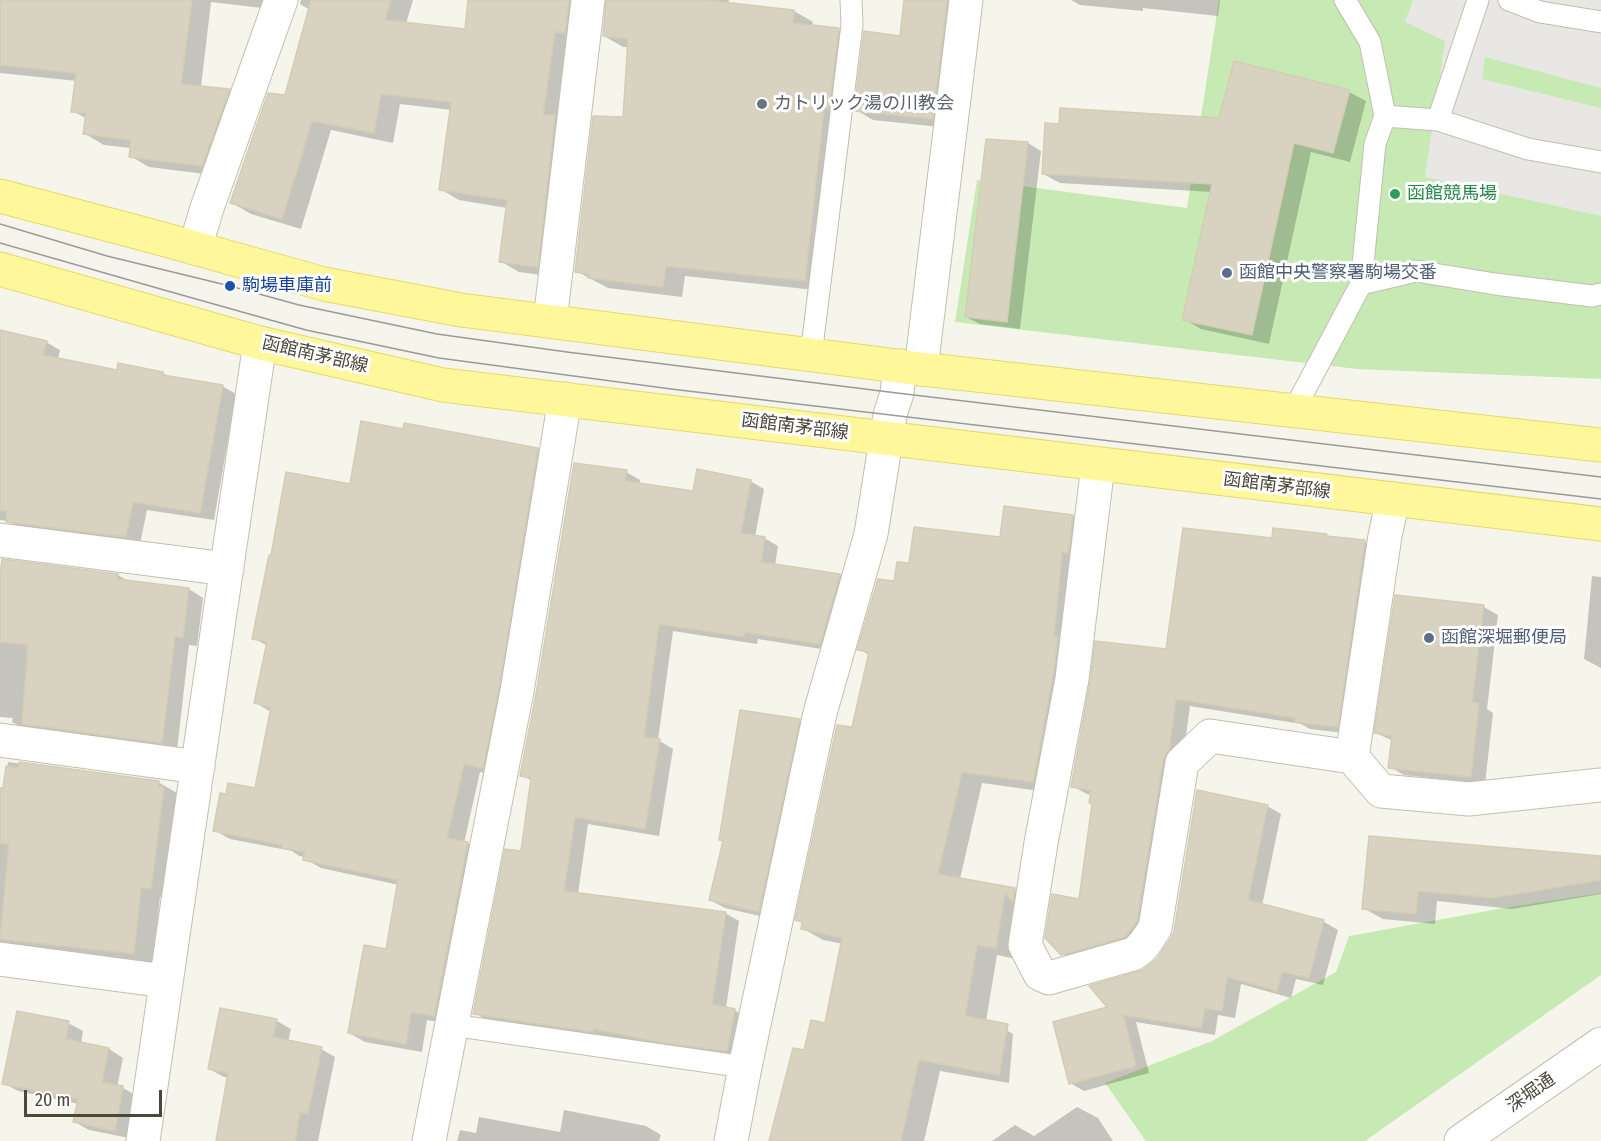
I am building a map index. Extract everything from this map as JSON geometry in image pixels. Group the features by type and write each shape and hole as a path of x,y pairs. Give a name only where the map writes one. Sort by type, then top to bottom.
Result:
{"main road":[{"path":"0,196 324,284 461,310 911,368 1601,445"},
{"name":"函館南茅部線","path":"0,269 260,343 443,385 1601,524"}],"street":[{"path":"195,248 281,0"},
{"path":"550,321 588,0"},
{"path":"731,1141 820,713 871,534 890,415 897,393 911,368 966,0"},
{"path":"143,1141 260,343"},
{"path":"429,1141 517,691 565,399"},
{"path":"1098,465 1072,679 1041,843 1025,945 1040,974 1049,978 1133,954 1141,949 1155,927 1182,763 1210,736 1352,757 1381,791 1469,799 1601,785"},
{"path":"1352,757 1385,536 1393,499"},
{"path":"0,540 227,569"},
{"path":"0,740 198,767"},
{"path":"0,959 165,981"},
{"name":"深堀通","path":"1461,1141 1601,1044"}],"lane":[{"path":"811,355 852,25 851,0"},
{"path":"1294,410 1361,284 1375,144 1385,116 1370,42 1345,0"},
{"path":"1438,120 1478,0"},
{"path":"1509,0 1540,12 1601,22"},
{"path":"1385,116 1438,120 1528,149 1601,162"},
{"path":"1361,284 1416,271 1495,284 1592,296 1601,294"},
{"path":"452,1025 745,1067"}],"green space":[{"name":"函館競馬場","path":"1219,0 1601,0 1601,379 1357,369 955,322 977,180 1187,208"},
{"path":"1601,893 1601,975 1365,1141 1146,1141 1105,1083 1212,1041 1336,972 1349,936"}],"shaded area":[{"path":"1413,0 1601,0 1601,88 1485,57 1482,79 1601,108 1601,216 1425,177 1445,41 1405,22"}],"building":[{"path":"0,0 192,0 181,84 230,89 202,166 129,157 131,140 83,134 86,113 71,112 76,73 0,65"},
{"path":"311,0 391,0 385,20 465,29 468,0 569,0 565,33 555,32 543,115 555,115 538,267 499,262 507,200 439,190 451,102 381,94 374,133 312,121 282,219 230,203 268,93 285,95"},
{"path":"606,0 704,0 794,10 793,23 839,28 829,108 824,108 805,281 666,266 663,287 588,278 588,274 575,272 593,116 623,117 628,39 603,36"},
{"path":"904,0 947,0 933,119 854,111 864,31 900,36"},
{"path":"1234,61 1350,90 1333,153 1294,143 1252,335 1182,320 1212,184 1042,174 1045,123 1059,124 1060,108 1219,118"},
{"path":"986,139 1028,142 1007,322 965,317"},
{"path":"0,330 47,341 43,355 117,370 118,363 163,372 163,375 223,385 200,513 133,502 126,537 6,522 7,511 0,510"},
{"path":"361,421 403,429 404,423 538,448 499,688 483,768 464,764 447,838 468,842 434,1016 411,1012 406,1044 348,1033 364,945 386,949 398,880 303,860 305,852 213,831 220,793 226,794 228,783 255,788 271,707 254,703 267,642 252,639 269,555 271,555 286,472 350,484"},
{"path":"574,463 627,470 625,481 693,491 697,469 751,480 741,533 765,537 761,562 840,574 820,644 744,632 744,637 659,624 644,737 660,739 645,829 575,817 564,891 726,912 712,1004 735,1009 727,1051 664,1043 594,1029 593,1032 473,1014 505,849 521,851 531,778 520,776 536,694"},
{"path":"1004,506 1073,515 1068,553 1062,552 1054,637 1058,637 1033,782 962,772 938,874 1015,888 1013,902 1005,893 996,948 977,945 965,1016 1008,1024 999,1075 919,1060 901,1141 769,1141 793,1048 804,1050 811,1020 825,1023 842,938 801,929 802,922 795,920 837,725 852,727 869,652 857,650 878,579 894,581 897,562 909,563 914,527 1000,537"},
{"path":"1183,528 1272,538 1273,528 1365,540 1338,727 1294,722 1295,718 1176,699 1169,750 1163,760 1137,921 1125,937 1061,955 1045,938 1052,894 1079,899 1092,804 1089,803 1091,790 1071,787 1095,641 1166,649"},
{"path":"2,559 118,574 117,579 189,588 183,638 175,637 162,743 22,724 28,645 0,642"},
{"path":"1395,595 1484,605 1472,702 1479,703 1471,777 1388,768 1392,736 1374,733"},
{"path":"740,710 800,719 759,912 709,900 723,841 719,840"},
{"path":"19,762 159,781 158,786 164,787 151,889 141,887 134,954 0,939 9,844 0,843 0,788 3,788 6,766 19,768"},
{"path":"1197,790 1268,805 1248,900 1324,920 1309,978 1282,972 1277,991 1227,977 1222,1011 1205,1008 1201,1028 1123,1015 1136,1066 1069,1084 1053,1022 1107,1007 1089,986 1143,970 1157,959 1171,938"},
{"path":"1369,836 1601,856 1601,880 1493,898 1418,891 1416,914 1362,909"},
{"path":"220,1008 277,1019 273,1037 322,1047 308,1114 300,1112 295,1141 216,1141 228,1073 208,1069"},
{"path":"17,1011 69,1021 66,1039 109,1048 102,1082 123,1086 115,1131 73,1122 78,1099 2,1084"}],"tram line":[{"path":"0,224 107,256 299,305 437,334 897,393 1601,477"},
{"path":"0,243 306,330 439,358 671,389 1601,499"}],"place":[{"name":"カトリック湯の川教会","path":"762,104"},
{"name":"函館競馬場","path":"1395,194"},
{"name":"函館中央警察署駒場交番","path":"1227,273"},
{"name":"駒場車庫前","path":"230,286"},
{"name":"函館深堀郵便局","path":"1429,638"}]}
